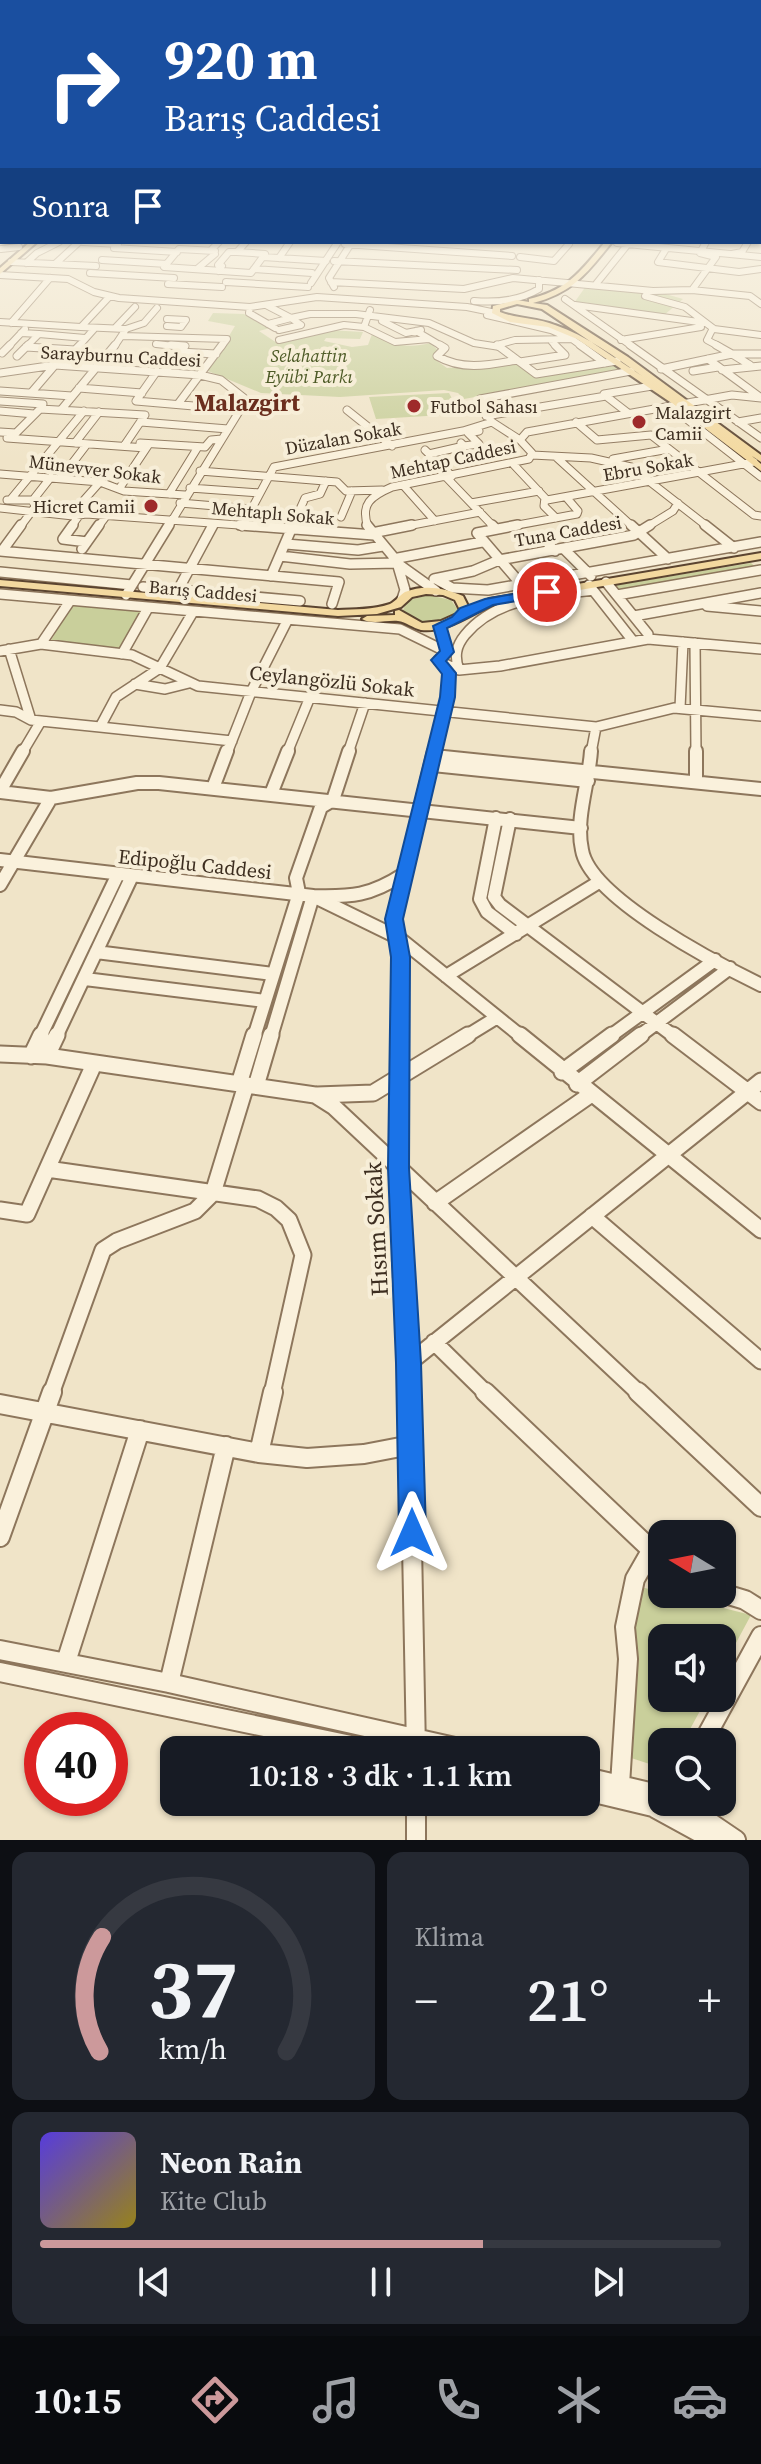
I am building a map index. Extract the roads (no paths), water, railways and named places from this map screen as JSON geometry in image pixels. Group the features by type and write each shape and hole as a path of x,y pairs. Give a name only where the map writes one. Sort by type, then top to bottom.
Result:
{"main road":[{"path":"566,288 543,299 505,303 496,308 496,313 513,320 567,330 678,404 755,463"},
{"path":"529,321 545,317 548,310 568,302 580,288"},
{"path":"524,302 548,310 625,359 678,404 727,434 755,463"},
{"path":"436,591 453,595 494,595 758,554"},
{"path":"440,626 457,620 465,611 489,602 591,581 606,582 758,554"},
{"name":"Barış Caddesi","path":"0,585 129,590 338,613 373,612 417,592 436,591"},
{"name":"Barış Caddesi","path":"0,585 333,619 403,618 419,625 440,626"},
{"path":"453,595 463,602 465,611"},
{"path":"400,602 403,618"}],"street":[{"path":"4,324 23,310 28,299 40,288"},
{"path":"87,288 113,297 199,311 221,288"},
{"path":"81,327 123,288"},
{"path":"61,410 125,332 148,318 166,288"},
{"path":"260,288 248,307 249,313 292,337"},
{"path":"290,288 375,300 461,305 531,295 539,288"},
{"path":"335,288 375,300 505,303"},
{"path":"364,327 379,288"},
{"path":"436,288 468,288 452,332"},
{"path":"622,288 685,307 709,326"},
{"path":"639,288 750,296 761,304"},
{"path":"685,307 694,298 689,290"},
{"path":"115,328 131,307 208,303 248,307 290,300 311,291"},
{"path":"290,300 311,291"},
{"path":"568,302 761,335"},
{"path":"568,302 761,438"},
{"path":"266,305 301,325 279,330"},
{"path":"461,305 496,313"},
{"path":"461,305 509,322 540,326 576,338 605,363"},
{"path":"163,335 174,309"},
{"path":"268,324 310,314 367,316 438,326 474,343 497,345 512,340 552,342 576,338"},
{"path":"310,314 331,328"},
{"path":"126,317 166,322"},
{"path":"376,318 406,333 438,326"},
{"path":"4,324 115,328 159,338 163,335 227,339 178,404"},
{"path":"30,324 1,353 17,356 30,367"},
{"path":"279,340 344,325 364,327 389,342 410,345 429,339"},
{"path":"621,340 709,326"},
{"path":"709,326 707,340 750,365"},
{"path":"26,347 75,350 95,328"},
{"path":"416,331 445,348 437,356 448,365 466,367 565,355 552,342"},
{"path":"15,336 39,334 85,338"},
{"path":"17,356 39,334"},
{"path":"48,348 60,336"},
{"path":"125,414 185,346 156,344"},
{"path":"497,345 536,374 617,361"},
{"path":"180,352 216,354"},
{"path":"661,369 732,354 761,354"},
{"path":"708,359 761,398"},
{"path":"100,363 163,370"},
{"name":"Sarayburnu Caddesi","path":"0,373 30,367 100,363 200,375 221,380 237,391 244,398 240,410"},
{"path":"31,393 55,365"},
{"path":"693,371 761,366"},
{"path":"520,440 492,422 478,401 565,381 631,371"},
{"path":"606,396 604,394 652,386"},
{"path":"79,388 142,393"},
{"path":"0,391 72,396"},
{"path":"526,391 544,406"},
{"name":"Mehtap Caddesi","path":"373,534 363,518 363,512 366,503 385,490 514,465 532,455 520,440 527,432 732,395 761,398"},
{"path":"429,454 479,444 468,433 544,406 606,396 628,413"},
{"path":"580,400 601,418"},
{"path":"0,401 43,404 16,433 0,435"},
{"path":"129,590 240,410 136,401"},
{"path":"0,411 61,410 145,415 126,444"},
{"path":"347,410 392,446"},
{"path":"0,506 11,499 32,476 84,411"},
{"path":"75,443 99,412"},
{"path":"738,422 761,418"},
{"path":"141,422 228,429"},
{"name":"Düzalan Sokak","path":"242,527 274,467 416,442 492,422"},
{"path":"576,422 593,439 646,434 754,515 761,516"},
{"path":"727,434 749,430"},
{"path":"453,434 464,446"},
{"path":"0,435 87,444 198,447 205,447 211,440 222,439"},
{"path":"416,442 496,529"},
{"path":"11,499 33,500 87,444"},
{"path":"119,489 148,446"},
{"path":"169,494 198,447"},
{"path":"532,455 609,460 669,449"},
{"path":"556,457 668,559"},
{"path":"609,460 631,467 653,482 734,548"},
{"path":"755,463 761,477"},
{"name":"Ebru Sokak","path":"547,500 755,463"},
{"path":"514,465 547,500 544,506 556,518"},
{"path":"200,471 337,482 343,489 352,491 385,490"},
{"name":"Münevver Sokak","path":"0,474 100,482 119,489 185,495"},
{"path":"271,576 305,498 320,494 326,481"},
{"path":"87,542 63,539 86,506 84,500 100,482"},
{"path":"403,485 435,521"},
{"path":"341,517 352,491"},
{"path":"471,503 539,491"},
{"path":"185,495 260,493"},
{"path":"185,495 251,509"},
{"path":"280,556 350,564 395,561 479,538 496,529 578,513 566,497"},
{"path":"1,551 34,511 33,500"},
{"name":"Tuna Caddesi","path":"520,583 488,590 452,588 432,580 473,571 499,560 560,551 640,532 673,511 678,503"},
{"name":"Mehtaplı Sokak","path":"0,506 77,516 107,515 292,531 373,534 480,512"},
{"path":"76,558 107,515"},
{"path":"178,590 214,524"},
{"path":"373,534 395,561 422,585 436,591"},
{"path":"541,536 591,581 633,641"},
{"path":"479,538 520,583 591,581"},
{"path":"459,670 455,663 456,647 468,628 483,614 668,559 761,542"},
{"path":"286,544 358,550 383,546"},
{"path":"1,551 339,582 332,604"},
{"path":"617,595 761,570 758,554"},
{"path":"395,561 405,590 400,602"},
{"name":"Barış Caddesi","path":"0,572 129,590"},
{"path":"606,582 648,634 648,639"},
{"path":"143,587 300,601"},
{"path":"634,616 761,593"},
{"path":"0,594 400,629 459,670 533,661 648,639 761,649"},
{"path":"41,644 70,601"},
{"path":"699,605 761,611"},
{"path":"122,654 148,608"},
{"path":"100,727 116,697 160,668 193,612"},
{"path":"213,788 251,692 287,621"},
{"name":"Hısım Sokak","path":"415,1736 409,1363 399,1168 399,938 394,919 444,711 449,673 443,656 440,626"},
{"path":"680,708 683,642"},
{"path":"695,643 696,782"},
{"name":"Ceylangözlü Sokak","path":"5,650 41,644 122,654 189,683 596,727 631,716 680,708 761,716"},
{"path":"5,650 36,721"},
{"path":"135,684 165,689 189,683"},
{"path":"0,709 24,697"},
{"path":"271,794 310,697"},
{"path":"0,1537 103,1250 117,1241 195,1211 213,1193 306,895 296,878 321,807 333,800 365,703"},
{"path":"0,709 36,721 232,741"},
{"path":"36,721 0,792 51,798 137,783 333,800 581,828"},
{"path":"596,727 581,828 580,849 587,868 599,882 715,960 761,985"},
{"path":"434,760 761,789"},
{"path":"0,885 7,861 51,798"},
{"path":"496,818 480,899 487,912 522,930 644,1012 761,1102"},
{"path":"510,819 494,897 522,930"},
{"name":"Edipoğlu Caddesi","path":"7,861 306,895 379,927 399,938 761,1230"},
{"path":"306,895 366,897 404,874"},
{"path":"47,1056 85,979 125,875"},
{"path":"31,1056 125,875"},
{"path":"446,976 599,882"},
{"path":"247,1085 273,974 306,895"},
{"path":"96,952 273,974"},
{"path":"562,1072 715,960"},
{"path":"577,1084 730,968"},
{"path":"85,979 265,1001"},
{"path":"0,1054 47,1056 315,1095 373,1093 496,1018"},
{"path":"0,1210 27,1214 94,1064"},
{"path":"409,1363 761,1081"},
{"path":"315,1095 334,1107 761,1507"},
{"path":"435,1203 590,1095"},
{"path":"47,1169 258,1199 276,1205 298,1232 303,1255 259,1453"},
{"path":"592,1216 761,1361"},
{"path":"434,1342 648,1547"},
{"path":"0,1404 259,1453 307,1458 364,1454 411,1445"},
{"path":"66,1662 140,1430"},
{"path":"169,1683 226,1446"},
{"path":"620,1785 628,1659 625,1627 635,1579 648,1564"},
{"path":"736,1599 761,1610"},
{"path":"711,1728 761,1636"},
{"path":"0,1650 169,1683 383,1736"},
{"path":"0,1672 308,1736"},
{"path":"600,1780 648,1792"},
{"path":"600,1794 653,1807 713,1840"},
{"path":"416,1816 416,1840"},
{"path":"701,1816 736,1840"}],"place":[{"name":"Futbol Sahası","path":"414,406"},
{"name":"Malazgirt Camii","path":"639,422"},
{"name":"Hicret Camii","path":"151,506"}],"district":[{"name":"Malazgirt","path":"247,402"}],"park label":[{"name":"Selahattin Eyübi Parkı","path":"309,365"}]}
